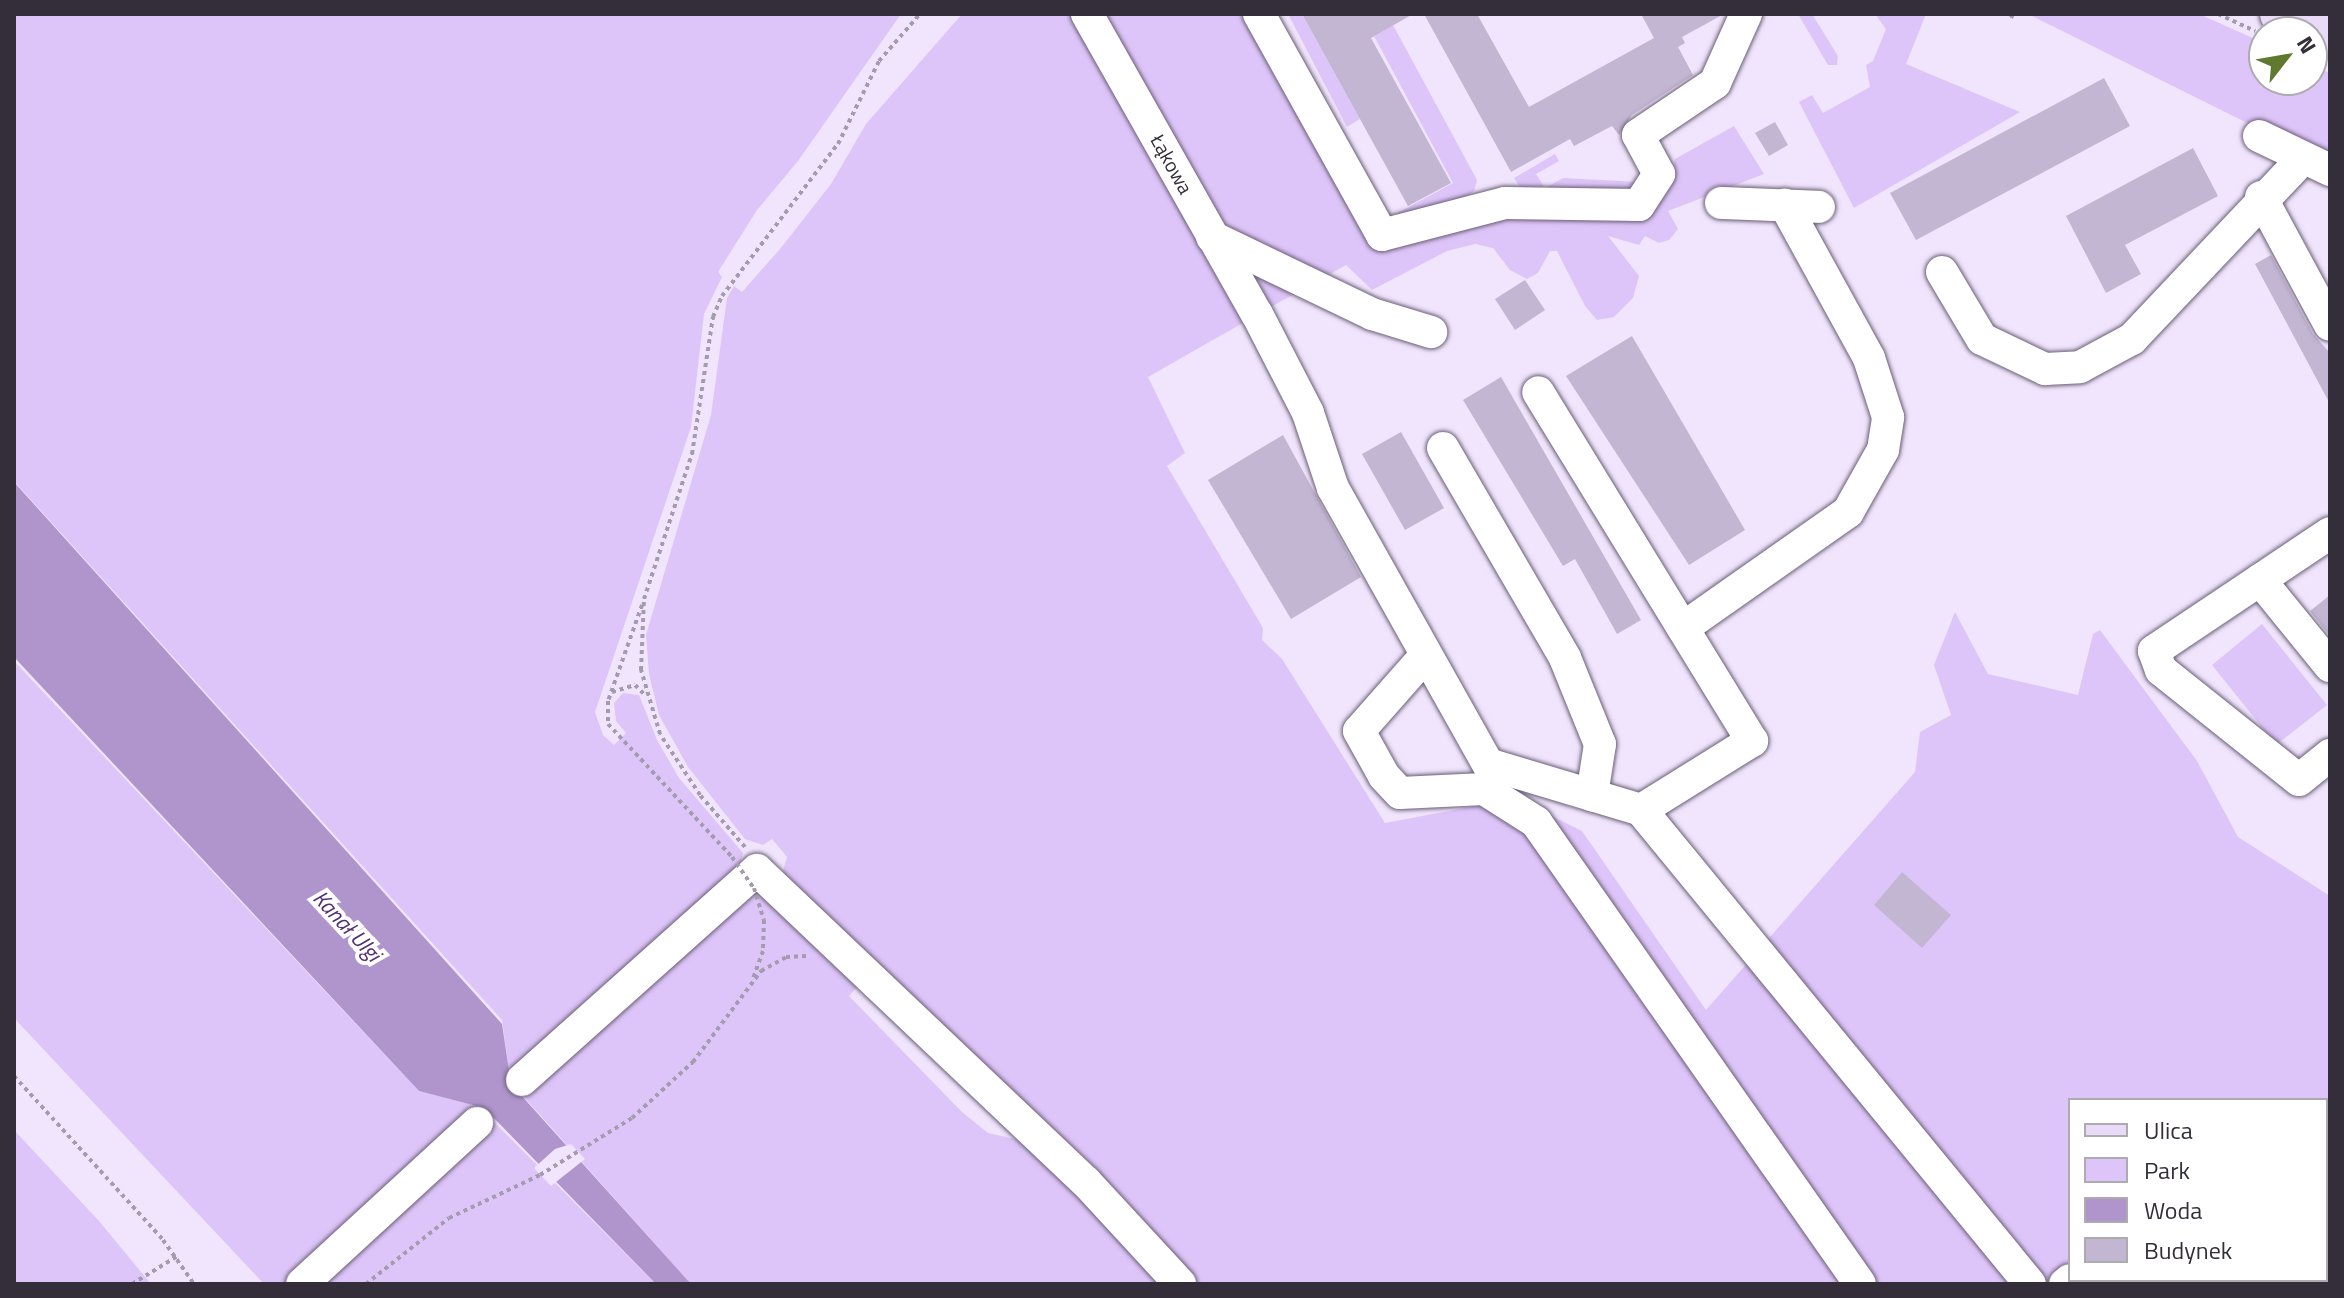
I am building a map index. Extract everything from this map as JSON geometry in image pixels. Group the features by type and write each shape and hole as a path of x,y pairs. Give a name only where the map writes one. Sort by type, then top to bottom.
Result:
{"main road":[{"path":"2280,14 2330,36"}],"lane":[{"name":"Łąkowa","path":"1087,14 1257,314 1308,413 1333,488 1488,764 1641,810"},
{"path":"1259,14 1382,235 1505,203 1639,205 1659,174 1638,135 1715,83 1746,14"},
{"path":"2259,136 2316,164"},
{"path":"1942,272 1982,339 2045,369 2080,367 2132,339 2261,197 2316,164"},
{"path":"2261,197 2330,325"},
{"path":"1721,203 1819,207"},
{"path":"1683,628 1848,512 1883,450 1888,417 1869,358 1785,205"},
{"path":"1212,237 1372,314 1431,332"},
{"path":"1538,392 1752,741 1641,810 2030,1284"},
{"path":"1443,448 1565,658 1600,744 1592,795"},
{"path":"2330,533 2154,651 2161,670 2299,780 2330,755"},
{"path":"2260,580 2330,666"},
{"path":"1426,655 1359,731 1384,776 1400,793 1484,789 1536,822 1860,1284"},
{"path":"522,1080 757,870 1086,1182 1180,1284"},
{"path":"302,1284 477,1123"}],"path":[{"path":"752,981 763,951 764,920 754,888 732,857 611,729 608,701 696,439 713,317 722,296 838,144 879,61 920,14"},
{"path":"2218,14 2248,28"},
{"path":"644,599 641,670 648,700"},
{"path":"608,701 614,689 627,685 641,689 676,762 747,849"},
{"path":"366,1284 449,1218 540,1175 632,1118 693,1062 752,981 780,959 812,957"},
{"path":"14,1076 176,1257 194,1284"},
{"path":"132,1284 176,1257"},
{"path":"98,1284 109,1284"}],"green space":[{"path":"14,14 901,14 798,161 757,210 718,272 722,277 704,314 691,427 595,712 603,735 614,745 626,733 616,721 614,703 623,693 639,695 657,740 679,778 743,853 740,864 523,1059 511,1084 502,1020 14,481"},
{"path":"962,14 1075,14 1248,320 1148,377 1185,453 1167,466 1263,628 1262,640 1282,659 1385,823 1491,803 1540,810 1582,831 1706,1010 1915,772 1920,732 1951,715 1934,665 1955,612 1988,674 2078,695 2093,634 2100,630 2197,761 2238,837 2330,896 2330,1284 1196,1284 1083,1166 781,878 787,857 772,839 763,845 745,839 688,767 659,715 649,674 646,635 711,415 727,298 734,286 742,292 831,184 866,124"},
{"path":"1101,14 1245,14 1366,232 1667,186 1675,159 1734,126 1764,174 1668,211 1678,229 1669,240 1659,243 1645,236 1639,245 1608,236 1639,276 1633,298 1614,317 1597,320 1585,306 1557,251 1550,251 1538,273 1527,279 1510,270 1493,248 1475,244 1447,251 1372,290 1346,265 1269,308"},
{"path":"1288,14 1302,14 1360,119 1347,127"},
{"path":"1798,14 1812,14 1838,56 1837,65 1828,65"},
{"path":"1875,14 1926,14 1906,64 2020,112 1854,208 1799,102 1812,95 1823,113 1870,87 1866,65 1873,61 1886,29"},
{"path":"2028,14 2199,14 2248,36 2248,96 2328,96 2330,73 2330,164"},
{"path":"1393,25 1477,180 1474,191 1462,199 1392,216 1453,183 1374,36"},
{"path":"1555,154 1559,161 1536,174 1545,188 1563,178 1639,182 1636,192 1520,187 1514,178"},
{"path":"2262,624 2327,705 2276,745 2212,665"},
{"path":"14,661 419,1091 485,1108 286,1284 264,1284 14,1018"},
{"path":"757,888 863,980 849,996 962,1112 988,1133 1023,1141 1171,1284 691,1284 523,1096"},
{"path":"494,1122 656,1284 323,1284"},
{"path":"14,1130 99,1221 151,1284 14,1284"}],"water":[{"name":"Kanał Ulgi","path":"14,482 502,1024 511,1084 691,1284 656,1284 484,1108 419,1091 14,657"}],"pier":[{"path":"571,1144 585,1159 551,1186 534,1168 555,1149"}],"building":[{"path":"1302,14 1413,14 1371,38 1451,183 1408,206"},
{"path":"1424,14 1477,14 1529,107 1654,38 1641,14 1724,14 1682,37 1685,43 1678,47 1693,75 1632,115 1619,135 1612,126 1574,146 1570,139 1511,172"},
{"path":"2104,78 2130,126 1916,240 1890,193"},
{"path":"1775,122 1788,145 1769,156 1755,133"},
{"path":"2193,148 2218,196 2125,245 2141,274 2106,293 2066,216"},
{"path":"2271,255 2313,334 2330,353 2330,404 2255,264"},
{"path":"1525,280 1545,310 1515,330 1495,299"},
{"path":"1632,336 1745,530 1689,565 1566,376"},
{"path":"1501,377 1641,620 1617,634 1575,559 1563,566 1463,400"},
{"path":"1401,432 1444,508 1405,530 1362,454"},
{"path":"1283,435 1361,577 1291,619 1208,480"},
{"path":"2330,595 2330,636 2310,611"},
{"path":"1902,872 1951,915 1922,948 1874,905"}]}
